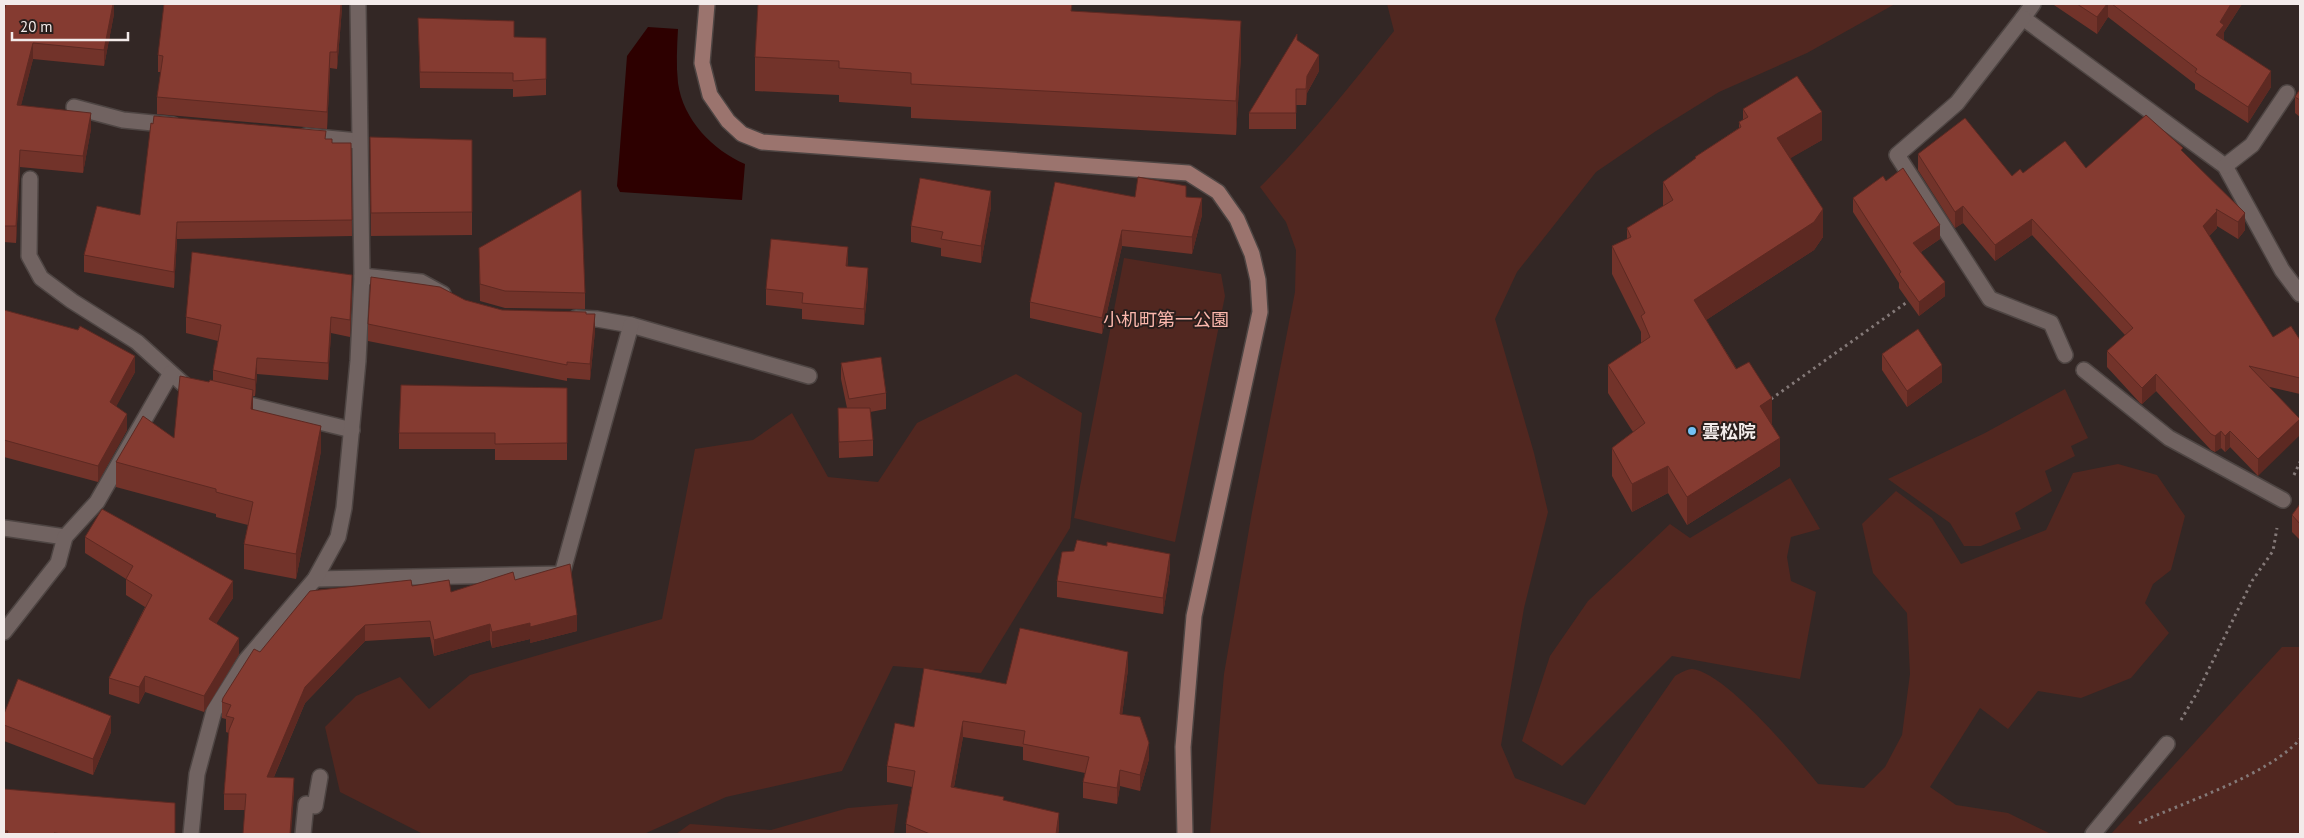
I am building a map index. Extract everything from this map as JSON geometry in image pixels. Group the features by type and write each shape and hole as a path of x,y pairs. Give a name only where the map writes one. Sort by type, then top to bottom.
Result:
{"street":[{"path":"191,834 197,774 214,711 246,660 315,579 338,537 344,508 358,361 362,276 358,141 358,4"},
{"path":"707,4 702,63 710,95 728,121 742,134 762,142 1188,173 1218,192 1237,219 1252,254 1258,280 1260,312 1194,616 1184,747 1185,834"},
{"path":"2033,4 1957,103 1897,155 1990,299 2051,323 2065,355"},
{"path":"2023,18 2225,166 2282,270 2300,294"},
{"path":"2225,166 2252,145 2287,93"},
{"path":"74,108 123,120 191,126"},
{"path":"290,135 358,141"},
{"path":"30,179 28,256 41,278 72,301 137,342 190,390 352,430"},
{"path":"362,276 421,282 460,303"},
{"path":"560,318 597,319 631,325 809,376"},
{"path":"315,579 562,574 631,325"},
{"path":"2084,370 2169,438 2283,500"},
{"path":"4,632 58,563 65,537 97,502 171,372"},
{"path":"4,528 65,537"},
{"path":"2093,834 2167,744"},
{"path":"303,834 306,804 314,806 320,777"}],"path":[{"path":"1769,400 1915,297"},
{"path":"2167,744 2198,691 2252,581 2273,551 2283,500"},
{"path":"2134,826 2242,778 2290,750 2300,739"}],"green space":[{"path":"1387,4 1895,4 1807,53 1719,92 1656,131 1596,172 1517,272 1495,319 1534,453 1548,512 1524,608 1501,745 1515,778 1585,805 1675,676 1692,669 1706,674 1723,684 1741,700 1794,755 1818,784 1864,788 1885,767 1902,735 1910,674 1907,613 1873,573 1862,524 1896,491 1932,518 1961,564 2046,530 2073,473 2118,464 2157,475 2185,516 2171,570 2153,584 2145,603 2169,633 2131,678 2081,698 2038,691 2008,729 1980,708 1930,787 1956,805 2008,813 2051,834 1210,834 1224,674 1252,512 1295,292 1296,250 1286,222 1260,187 1313,130 1394,31"},
{"name":"小机町第一公園","path":"1124,258 1221,274 1225,296 1175,542 1074,518"},
{"path":"1016,374 1082,413 1070,528 981,673 893,666 842,771 726,797 644,834 423,834 340,792 325,727 356,696 400,677 429,709 470,675 662,619 695,449 753,440 792,413 828,477 878,482 917,423"},
{"path":"2065,389 2088,438 2071,446 2075,456 2045,471 2052,491 2015,513 2021,529 1981,546 1964,546 1950,523 1888,479 1985,433"},
{"path":"1790,478 1820,529 1791,537 1787,557 1791,581 1816,592 1800,679 1672,656 1562,766 1522,741 1550,656 1588,601 1670,524 1690,538"},
{"path":"2282,647 2300,647 2300,834 2111,834"},
{"path":"898,804 894,834 676,834 690,824 771,830 848,808"}],"shaded area":[{"path":"648,27 678,29 677,70 681,97 686,109 701,132 722,151 745,164 742,200 620,192 617,186 627,56"}],"building":[{"path":"6,4 113,4 104,50 33,43 17,105 91,113 83,156 20,150 16,226 4,226 4,11"},
{"path":"164,4 341,4 337,52 330,52 327,112 157,97 163,56 158,55"},
{"path":"758,4 1072,4 1071,11 1241,21 1236,101 911,84 911,73 839,68 839,61 755,57"},
{"path":"2077,4 2107,4 2097,17"},
{"path":"2112,4 2231,4 2220,22 2224,25 2216,35 2271,71 2248,107 2195,72 2197,69"},
{"path":"418,18 514,21 514,37 546,38 546,79 513,81 513,73 420,72"},
{"path":"1297,34 1297,40 1319,55 1307,76 1306,89 1296,89 1296,113 1249,113"},
{"path":"1797,76 1822,112 1777,138 1823,209 1814,222 1694,300 1736,369 1749,362 1772,398 1760,406 1780,438 1687,497 1668,466 1632,484 1612,448 1645,423 1608,365 1650,337 1641,316 1645,313 1612,246 1631,237 1627,228 1673,200 1663,182 1695,157 1741,127 1739,122 1748,117 1743,109"},
{"path":"2300,89 2300,100 2295,97"},
{"path":"2146,115 2183,148 2181,150 2245,213 2238,222 2216,209 2217,211 2203,226 2273,337 2291,326 2300,340 2300,378 2249,366 2300,419 2258,459 2230,431 2225,436 2221,431 2215,436 2211,434 2156,374 2142,388 2107,351 2133,328 2032,219 1995,245 1963,206 1955,212 1918,154 1965,118 2012,176 2020,169 2023,173 2065,141 2086,168"},
{"path":"154,116 326,131 325,139 332,139 332,143 351,143 352,220 177,222 174,272 84,255 97,206 140,215 151,123 153,124"},
{"path":"370,137 472,140 472,212 371,213"},
{"path":"1903,168 1940,225 1913,243 1945,282 1919,302 1899,274 1901,272 1853,198 1883,176 1886,181"},
{"path":"1138,177 1186,186 1186,197 1202,198 1192,237 1122,230 1102,318 1030,302 1055,182 1135,197"},
{"path":"920,178 991,191 981,246 941,239 943,232 911,226"},
{"path":"581,190 585,293 505,291 480,284 479,248"},
{"path":"771,239 848,247 846,266 868,268 864,309 802,303 803,293 766,289"},
{"path":"192,252 352,275 350,320 331,317 328,363 257,358 255,380 213,370 221,325 186,317"},
{"path":"371,277 440,287 465,300 502,310 586,312 586,314 595,314 590,364 567,362 567,365 368,324"},
{"path":"4,310 78,330 80,326 135,356 110,402 127,414 98,466 4,440"},
{"path":"1918,329 1942,365 1907,391 1882,354"},
{"path":"881,357 886,393 849,399 841,363"},
{"path":"180,376 209,382 210,380 253,390 251,409 321,426 296,554 244,544 253,502 216,492 216,489 116,462 143,416 174,438"},
{"path":"401,385 567,388 567,443 495,444 495,433 399,433"},
{"path":"838,408 870,408 873,440 839,442"},
{"path":"2300,504 2300,524 2292,515"},
{"path":"102,509 233,581 209,619 239,638 204,696 145,676 139,687 109,678 152,595 126,579 133,566 85,537"},
{"path":"1077,540 1107,546 1107,542 1170,554 1163,598 1057,581 1062,552 1074,551"},
{"path":"570,564 577,615 530,627 530,623 492,632 490,624 434,640 430,621 365,625 305,687 267,777 294,778 290,834 243,834 246,794 224,794 229,730 234,718 226,716 231,705 222,702 223,698 254,649 260,652 310,591 411,580 412,586 449,580 451,592 513,572 515,580"},
{"path":"1020,628 1128,652 1120,714 1140,717 1149,743 1140,775 1120,770 1117,788 1083,782 1089,757 1023,744 1025,731 963,721 951,787 1004,797 1003,800 1059,813 1056,834 930,834 906,824 915,771 887,766 895,723 914,727 924,668 1006,684"},
{"path":"18,679 111,716 93,759 4,725 4,714"},
{"path":"4,789 175,803 175,834 7,834 8,831 4,831"}],"place":[{"name":"雲松院","path":"1692,431"}]}
